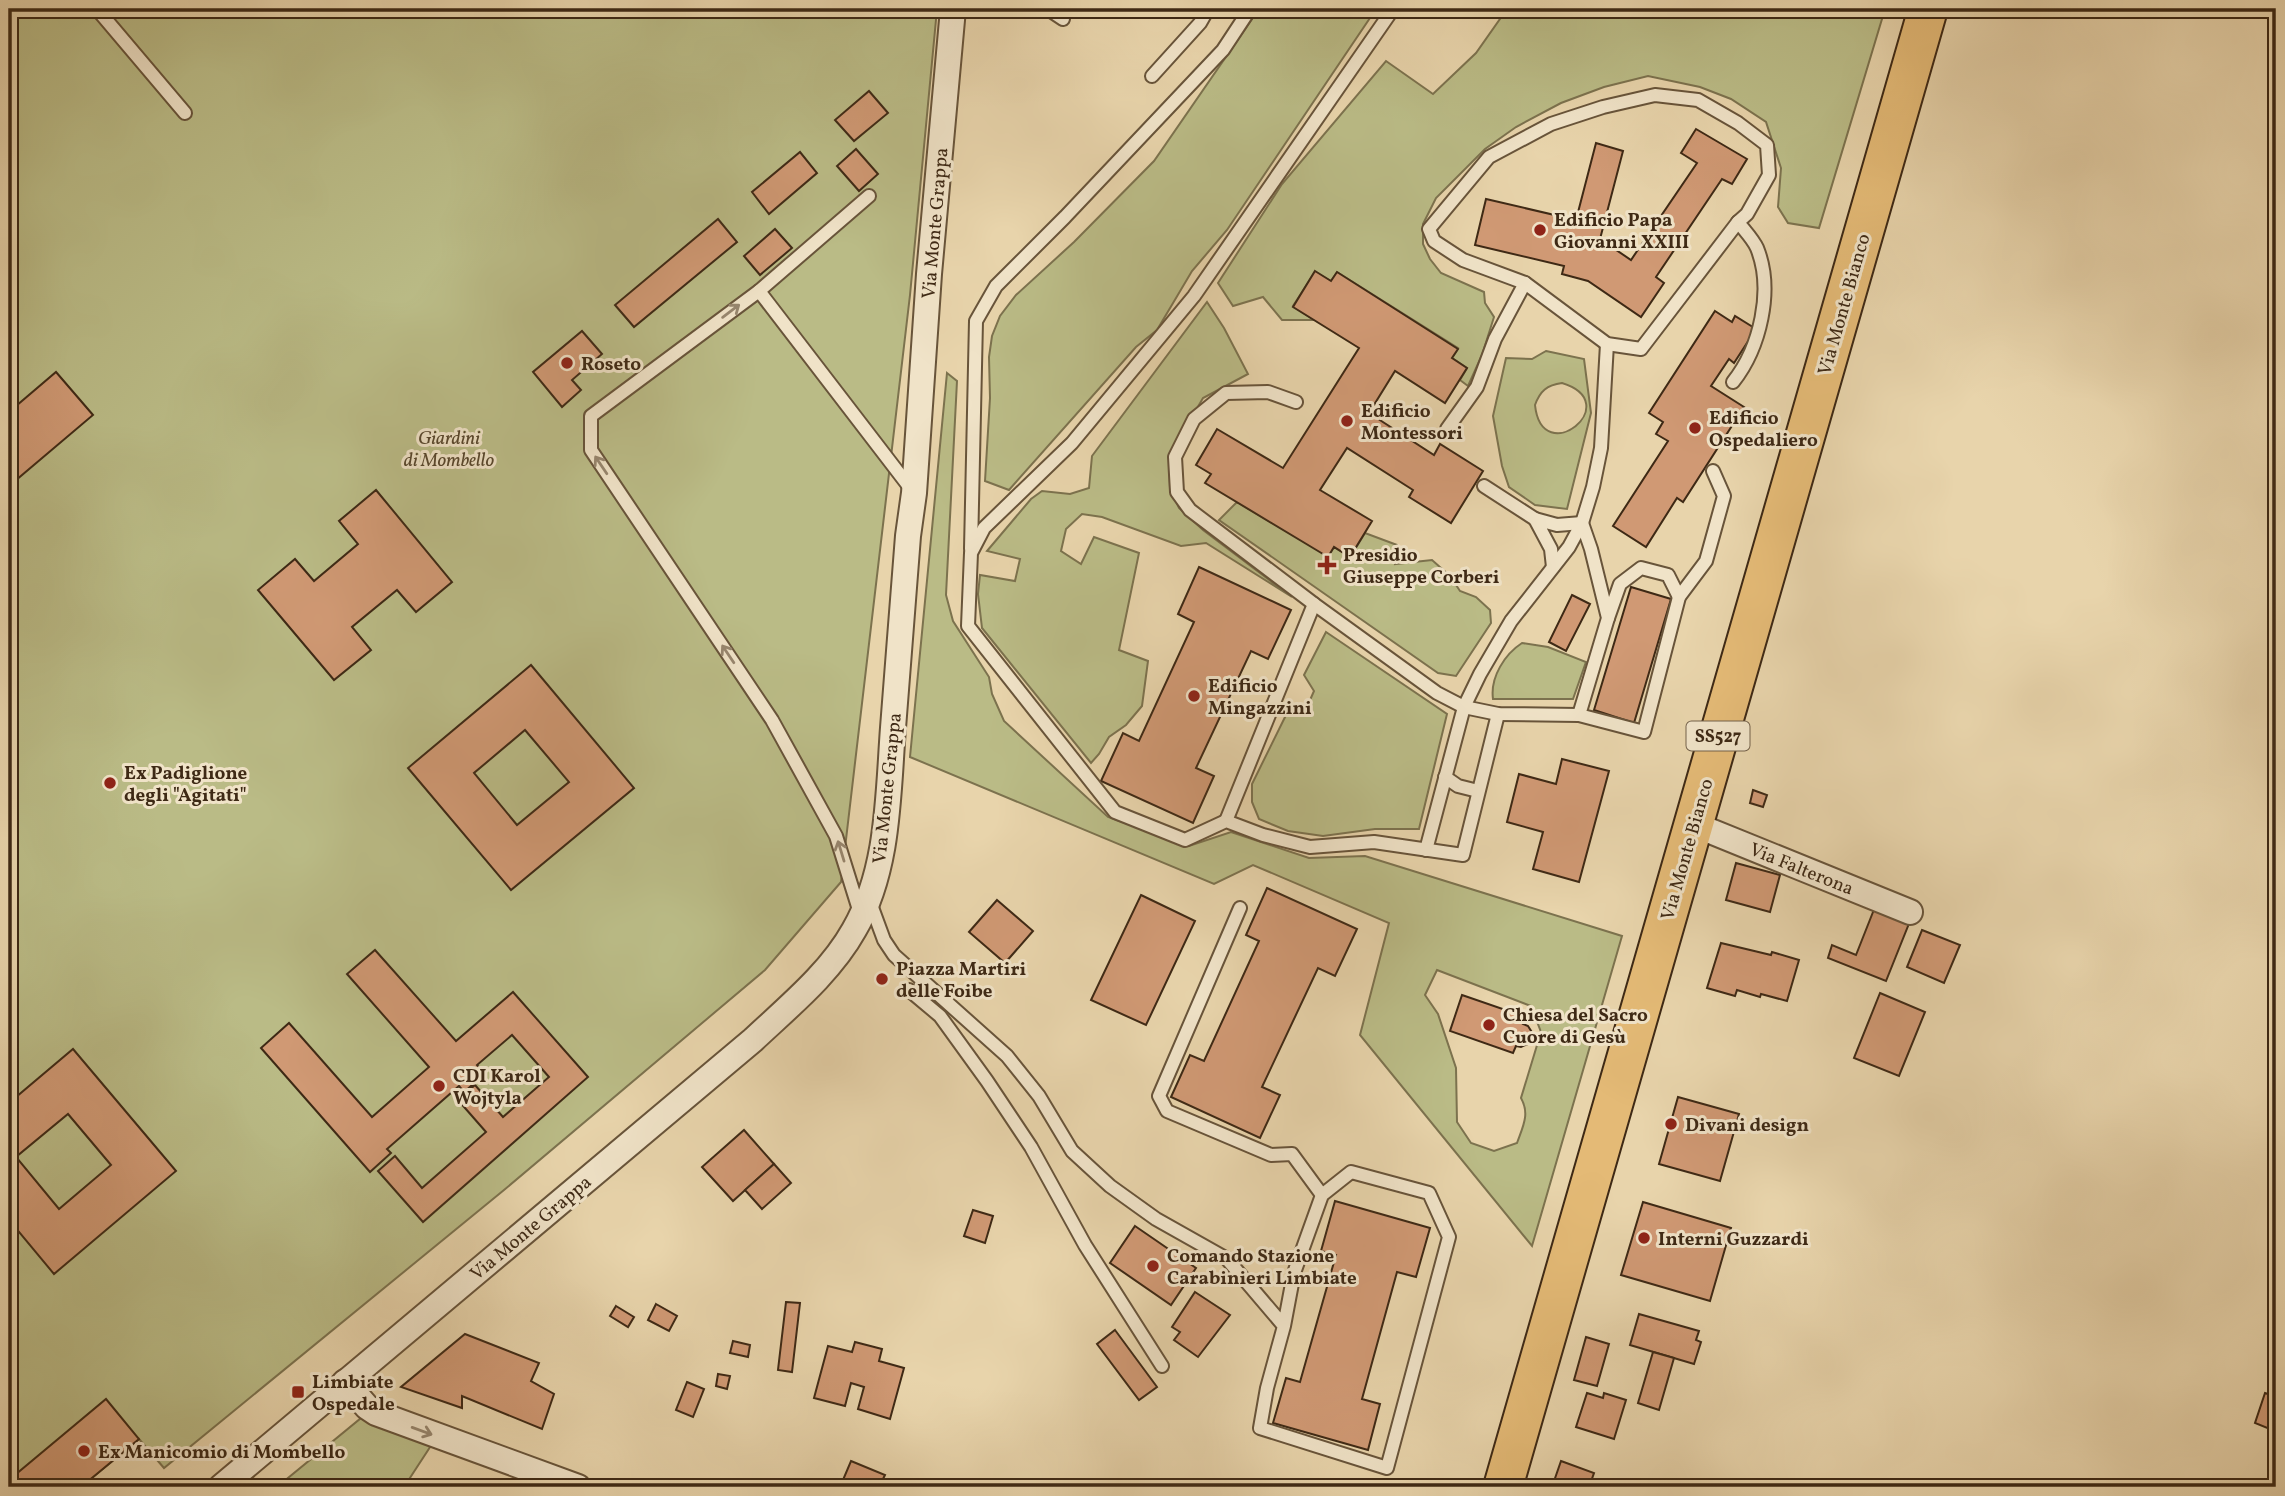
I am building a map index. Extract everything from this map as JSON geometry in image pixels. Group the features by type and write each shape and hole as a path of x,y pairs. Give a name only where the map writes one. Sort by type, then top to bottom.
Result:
{"main road":[{"name":"Via Monte Bianco","path":"1503,1487 1928,9"}],"street":[{"name":"Via Monte Grappa","path":"220,1487 753,1040 827,967 853,932 878,872 886,822 908,536 914,493 929,274 953,9"},
{"name":"Via Falterona","path":"1693,824 1910,912"},
{"path":"345,1382 367,1407 376,1413 578,1487"}],"lane":[{"path":"97,9 185,113"},
{"path":"1048,9 1063,19"},
{"path":"1152,76 1208,9"},
{"path":"1250,9 1223,50 996,286 976,321 968,626 1115,812 1185,840 1226,821 1314,604"},
{"path":"971,553 984,528 1072,443 1194,296 1393,9"},
{"path":"1655,95 1698,100 1738,123 1767,145 1769,175 1747,214 1738,222 1641,349 1607,344 1525,283 1462,260 1434,241 1429,229 1489,157 1551,124 1603,107 1655,95"},
{"path":"869,196 759,290 591,416 591,450 772,720 836,835 865,907 894,955 1007,1056 1038,1096 1072,1151 1110,1186 1156,1219 1227,1259 1284,1326"},
{"path":"1733,382 1744,368 1761,322 1764,276 1756,246 1738,222"},
{"path":"1447,429 1477,387 1494,339 1525,283"},
{"path":"759,290 914,493"},
{"path":"1426,850 1464,707 1511,621 1569,547 1581,523 1593,487 1601,448 1607,344"},
{"path":"1297,402 1268,392 1226,393 1194,419 1175,457 1177,492 1190,509 1314,604 1437,693 1464,707 1497,714 1579,715 1644,732 1679,597 1706,561 1724,496 1713,471"},
{"path":"1484,486 1535,519 1558,525 1581,523"},
{"path":"1535,519 1551,549 1553,567"},
{"path":"1581,523 1591,550 1608,618"},
{"path":"1579,715 1620,584 1641,568 1668,575 1679,597"},
{"path":"1226,821 1264,835 1310,847 1374,842 1463,855 1497,714"},
{"path":"1445,777 1458,786 1479,791"},
{"path":"1240,908 1159,1096 1167,1111 1271,1155 1292,1154 1322,1195"},
{"path":"909,990 940,1016 987,1081 1031,1147 1085,1245 1162,1366"},
{"path":"1351,1172 1429,1193 1449,1237 1387,1468 1260,1428 1267,1388 1284,1326 1294,1273 1322,1195 1351,1172"}],"green space":[{"name":"Giardini di Mombello","path":"9,9 937,9 910,295 841,882 765,970 504,1190 164,1468 139,1439 81,1487 9,1487"},
{"path":"1259,9 1376,9 1227,230 1192,271 1157,330 1136,347 1009,490 985,481 990,398 989,357 992,336 1000,316 1016,295 1074,242 1154,161"},
{"path":"1507,9 1885,9 1819,228 1788,223 1778,207 1781,168 1766,122 1731,99 1700,87 1648,76 1604,87 1561,103 1516,127 1485,149 1436,198 1423,224 1423,244 1430,259 1441,273 1484,292 1485,303 1494,317 1482,355 1468,386 1460,380 1467,368 1452,358 1458,348 1337,272 1331,281 1315,272 1293,306 1314,320 1282,320 1263,297 1233,306 1218,283 1282,184 1386,61 1433,94 1476,53"},
{"path":"1207,302 1248,374 1203,398 1169,457 1170,488 1179,508 1203,530 1292,597 1206,543 1181,546 1102,517 1082,514 1066,529 1061,551 1081,564 1094,537 1139,553 1119,650 1148,661 1142,706 1126,725 1109,737 1091,763 982,628 978,594 980,575 1015,581 1020,559 987,551 1031,499 1042,491 1070,494 1089,488 1092,456"},
{"path":"1546,351 1584,359 1591,413 1567,509 1535,505 1509,487 1502,466 1493,416 1506,358 1532,359","holes":["1562,383 1580,392 1586,404 1584,416 1576,426 1564,432 1551,432 1541,424 1535,405 1545,390"]},
{"path":"947,373 957,381 946,595 953,621 989,677 992,694 1004,721 1108,817 1189,846 1231,832 1309,858 1365,856 1622,936 1532,1246 1360,1035 1389,923 1253,865 1214,884 910,757","holes":["1437,970 1531,1006 1541,1032 1521,1098 1525,1109 1523,1126 1517,1143 1494,1151 1471,1143 1457,1122 1456,1068 1438,1014 1425,995"]},
{"path":"1237,502 1328,556 1334,547 1350,557 1365,533 1397,545 1395,564 1432,560 1450,576 1460,591 1476,597 1490,610 1491,623 1456,676 1438,673 1219,520"},
{"path":"1326,632 1447,714 1419,829 1375,829 1323,836 1288,831 1259,819 1252,802 1252,784 1289,709 1307,707 1314,691 1304,675"},
{"path":"1522,643 1548,647 1586,662 1573,699 1493,699 1494,683 1500,667"},
{"path":"366,1414 434,1441 404,1487 277,1487"}],"building":[{"path":"869,91 888,113 854,141 835,120"},
{"name":"Edificio Papa Giovanni XXIII","path":"1696,129 1747,159 1732,184 1722,179 1656,277 1664,283 1641,317 1588,281 1562,274 1564,266 1475,245 1486,199 1576,220 1596,143 1623,151 1600,239 1631,260 1697,163 1681,153"},
{"path":"856,149 878,174 859,191 837,166"},
{"path":"800,152 817,173 769,214 752,192"},
{"path":"718,219 737,242 634,327 615,305"},
{"path":"775,229 792,248 760,275 744,256"},
{"name":"Edificio Montessori","path":"1315,271 1331,281 1337,272 1458,349 1452,358 1467,368 1445,403 1395,371 1369,413 1434,455 1440,444 1483,471 1451,523 1409,497 1413,490 1347,448 1320,490 1372,521 1350,557 1334,547 1328,557 1205,483 1211,474 1196,465 1217,429 1283,468 1359,348 1293,307"},
{"name":"Edificio Ospedaliero","path":"1715,311 1732,322 1735,316 1756,329 1734,363 1729,359 1711,386 1744,407 1683,502 1677,498 1646,547 1613,526 1668,441 1656,434 1663,422 1649,413"},
{"name":"Roseto","path":"582,331 602,354 572,380 581,390 562,407 533,372"},
{"path":"56,372 93,415 9,486 9,412"},
{"path":"376,490 452,582 416,612 397,590 352,627 371,650 334,680 258,590 295,559 314,581 358,544 339,521"},
{"name":"Edificio Mingazzini","path":"1199,567 1291,610 1268,659 1251,651 1196,768 1214,776 1193,823 1101,781 1123,733 1139,741 1194,622 1178,614"},
{"path":"1631,587 1671,599 1634,723 1594,710"},
{"path":"1572,595 1590,604 1566,651 1549,642"},
{"path":"531,665 634,788 511,890 408,768","holes":["525,730 569,782 517,825 474,773"]},
{"path":"1562,759 1609,771 1579,882 1533,869 1543,832 1507,822 1519,774 1556,784"},
{"path":"1753,790 1767,795 1763,807 1750,803"},
{"path":"1736,863 1780,875 1770,912 1726,900"},
{"path":"1267,888 1357,929 1335,976 1318,968 1262,1087 1280,1095 1260,1138 1171,1097 1190,1055 1204,1061 1259,941 1246,935"},
{"path":"1141,895 1195,921 1146,1025 1091,1000"},
{"path":"997,900 1033,931 1005,963 969,932"},
{"path":"1875,907 1910,921 1886,981 1828,958 1832,945 1856,955"},
{"path":"1922,930 1960,945 1944,983 1907,967"},
{"path":"1721,943 1799,960 1787,1001 1737,990 1735,996 1707,988"},
{"name":"CDI Karol Wojtyla","path":"375,950 456,1041 513,992 588,1077 423,1222 378,1171 395,1156 422,1188 486,1132 458,1100 475,1085 503,1117 549,1077 512,1035 477,1065 485,1074 464,1092 459,1086 387,1149 391,1153 370,1172 261,1048 289,1023 372,1117 429,1067 347,974"},
{"path":"1880,993 1925,1012 1899,1076 1854,1058"},
{"name":"Chiesa del Sacro Cuore di Gesù","path":"1462,995 1526,1017 1523,1024 1528,1026 1533,1034 1530,1043 1516,1046 1513,1053 1450,1031"},
{"path":"73,1049 176,1171 54,1274 9,1220 9,1103","holes":["68,1114 111,1165 59,1209 16,1157"]},
{"path":"1678,1097 1739,1114 1720,1181 1659,1164"},
{"path":"744,1130 774,1164 733,1201 702,1167"},
{"path":"774,1164 791,1183 762,1209 745,1190"},
{"path":"1335,1201 1430,1228 1416,1277 1397,1272 1362,1399 1380,1404 1368,1450 1273,1423 1286,1378 1300,1382 1336,1255 1321,1251"},
{"path":"1643,1202 1731,1228 1710,1301 1621,1275"},
{"path":"973,1210 993,1216 985,1243 964,1236"},
{"path":"1135,1226 1196,1268 1171,1305 1110,1263"},
{"path":"1195,1292 1230,1315 1198,1357 1174,1340 1180,1332 1172,1327"},
{"path":"786,1302 800,1303 792,1372 778,1370"},
{"path":"656,1304 677,1316 669,1331 648,1320"},
{"path":"616,1306 634,1317 628,1327 610,1316"},
{"path":"1639,1314 1699,1331 1696,1340 1701,1342 1694,1364 1630,1345"},
{"path":"1115,1330 1157,1387 1139,1400 1097,1344"},
{"path":"465,1334 539,1363 531,1381 554,1394 542,1429 462,1396 462,1408 401,1387"},
{"path":"1586,1337 1609,1344 1597,1386 1574,1380"},
{"path":"733,1341 750,1345 748,1357 730,1353"},
{"path":"855,1342 882,1349 879,1361 904,1368 890,1419 858,1409 864,1387 851,1383 845,1406 814,1398 828,1346 852,1352"},
{"path":"1653,1352 1674,1358 1659,1410 1638,1403"},
{"path":"718,1374 730,1376 727,1389 716,1386"},
{"path":"687,1382 704,1389 693,1417 676,1410"},
{"path":"1587,1393 1603,1398 1604,1393 1626,1400 1614,1439 1576,1427"},
{"path":"2265,1393 2276,1397 2276,1439 2272,1438 2275,1431 2255,1423"},
{"name":"Ex Manicomio di Mombello","path":"106,1399 139,1439 81,1487 9,1487 9,1480"},
{"path":"851,1461 885,1475 879,1487 840,1487"},
{"path":"1561,1461 1594,1473 1589,1487 1552,1487"}],"place":[{"name":"Edificio Papa Giovanni XXIII","path":"1540,230"},
{"name":"Roseto","path":"567,363"},
{"name":"Edificio Montessori","path":"1347,421"},
{"name":"Edificio Ospedaliero","path":"1695,428"},
{"name":"Presidio Giuseppe Corberi","path":"1327,565"},
{"name":"Edificio Mingazzini","path":"1194,696"},
{"name":"Ex Padiglione degli \"Agitati\"","path":"110,783"},
{"name":"Piazza Martiri delle Foibe","path":"882,979"},
{"name":"Chiesa del Sacro Cuore di Gesù","path":"1489,1025"},
{"name":"CDI Karol Wojtyla","path":"439,1086"},
{"name":"Divani design","path":"1671,1124"},
{"name":"Interni Guzzardi","path":"1644,1238"},
{"name":"Comando Stazione Carabinieri Limbiate","path":"1153,1266"},
{"name":"Limbiate Ospedale","path":"298,1392"},
{"name":"Ex Manicomio di Mombello","path":"84,1451"}]}
